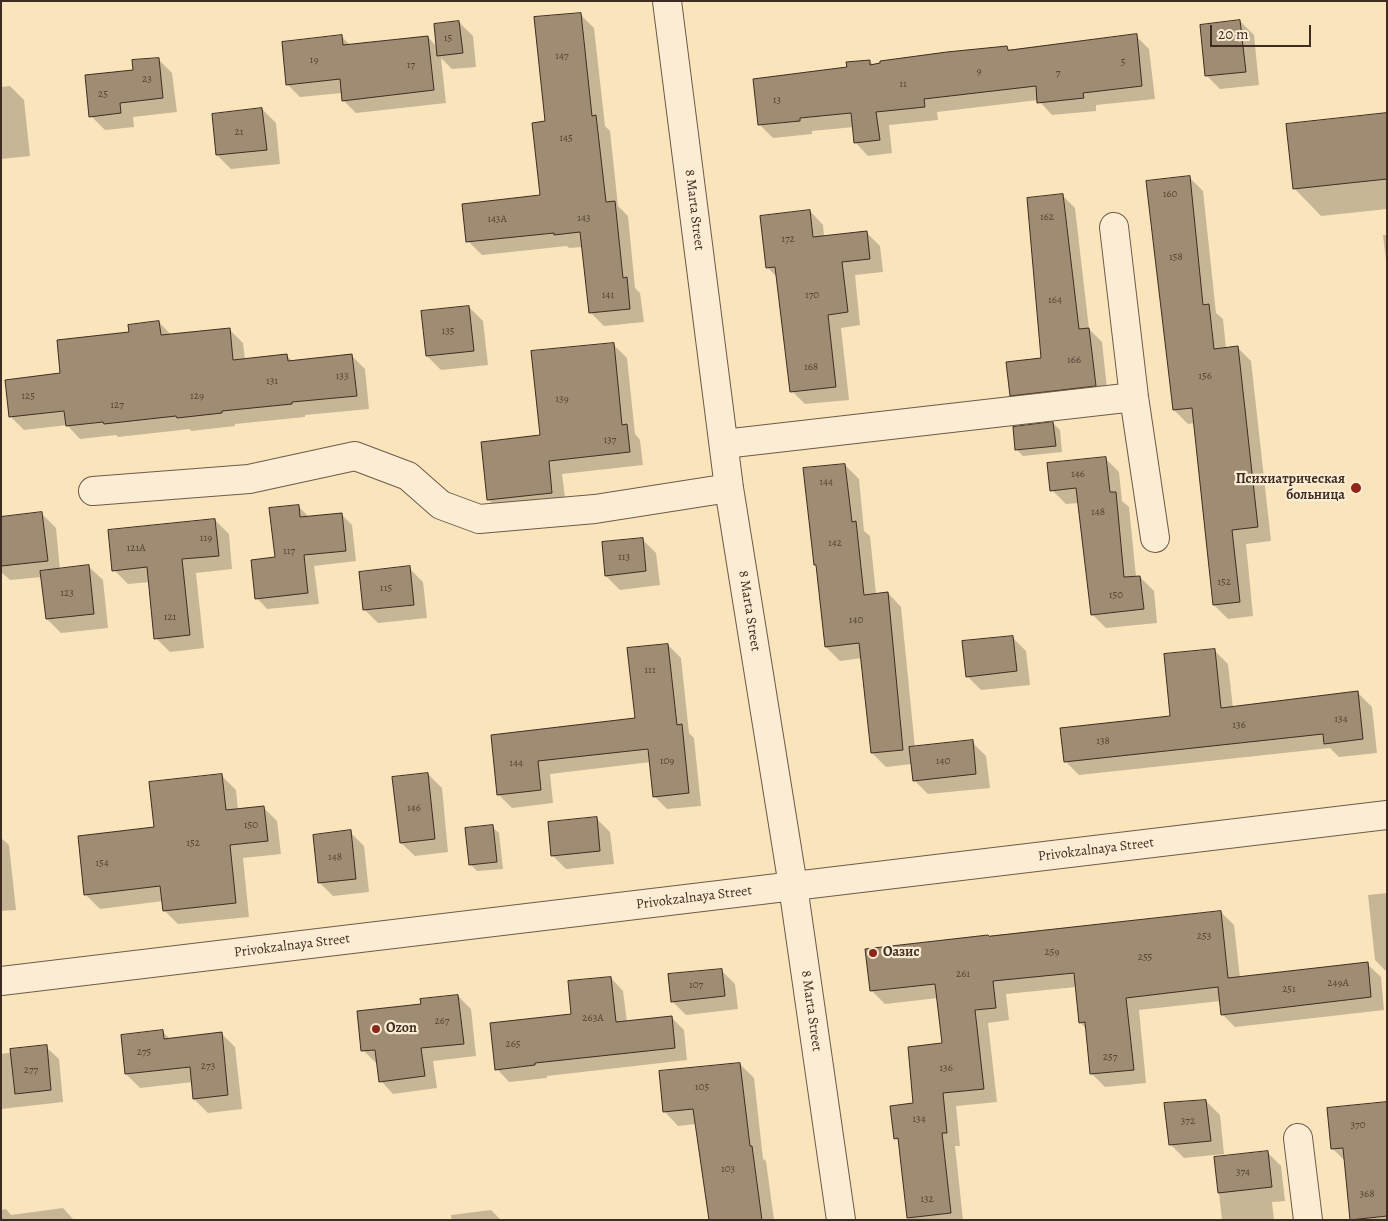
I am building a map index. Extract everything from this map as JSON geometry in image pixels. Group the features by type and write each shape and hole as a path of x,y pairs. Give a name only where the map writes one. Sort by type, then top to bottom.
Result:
{"street":[{"name":"8 Marta Street","path":"667,1 729,488 793,886 841,1220"},
{"path":"1114,227 1134,397 1155,538"},
{"path":"724,444 1134,397"},
{"path":"93,492 249,479 355,456 408,476 441,505 479,518 595,509 729,488"},
{"name":"Privokzalnaya Street","path":"1,981 1387,815"},
{"path":"1298,1138 1308,1220"}],"building":[{"path":"581,13 592,116 596,115 606,202 615,201 623,278 627,277 630,309 589,313 580,232 466,242 462,204 540,195 532,123 545,121 534,17"},
{"path":"1240,20 1246,72 1205,76 1200,25"},
{"path":"459,21 463,53 437,56 434,24"},
{"path":"1137,34 1142,86 1083,93 1084,98 1037,103 1036,86 924,99 925,107 876,112 880,140 854,143 851,113 800,118 800,121 758,125 753,79 847,67 846,62 870,60 870,65 880,63 880,61 947,52 1007,46 1008,50"},
{"path":"342,35 343,45 428,36 434,90 342,101 340,79 286,85 282,42"},
{"path":"159,58 163,98 120,103 121,113 89,117 85,75 133,70 132,60"},
{"path":"262,108 267,150 216,155 212,114"},
{"path":"1387,113 1387,179 1293,189 1286,124"},
{"path":"1190,176 1203,305 1209,304 1214,349 1238,346 1258,527 1232,530 1240,602 1213,605 1192,408 1173,410 1146,181"},
{"path":"1063,194 1079,329 1089,328 1096,386 1010,396 1006,362 1041,358 1027,198"},
{"path":"810,210 813,237 867,231 870,259 842,262 848,312 828,315 836,387 790,392 775,267 766,268 760,216"},
{"path":"469,306 474,351 426,356 421,311"},
{"path":"159,321 161,335 230,328 233,360 287,354 288,361 352,354 357,396 292,402 292,404 222,411 222,413 177,418 176,416 104,424 103,422 66,426 64,411 9,417 5,380 60,373 57,340 129,332 128,325"},
{"path":"614,343 622,425 627,424 630,452 549,461 552,493 487,500 481,442 540,435 531,351"},
{"path":"1053,422 1056,446 1015,450 1013,427"},
{"path":"1106,457 1110,492 1116,492 1124,577 1140,576 1144,609 1091,615 1076,488 1050,491 1047,463"},
{"path":"845,464 852,522 856,521 864,595 888,592 903,750 871,753 859,643 825,647 803,468"},
{"path":"299,505 300,517 342,513 346,551 304,555 308,593 255,599 251,560 275,557 269,508"},
{"path":"42,512 48,561 1,566 1,517"},
{"path":"215,519 219,556 182,559 190,635 154,639 147,567 112,571 108,530"},
{"path":"643,538 646,571 605,576 602,542"},
{"path":"89,565 94,614 46,619 40,571"},
{"path":"410,566 414,605 363,610 359,572"},
{"path":"1013,636 1017,671 966,677 962,641"},
{"path":"668,644 677,725 682,724 689,793 653,797 648,749 538,761 541,790 497,795 491,735 635,718 627,648"},
{"path":"1215,649 1221,708 1358,691 1363,739 1324,744 1323,734 1064,762 1060,728 1170,716 1164,654"},
{"path":"973,740 976,774 913,781 909,747"},
{"path":"428,773 435,839 400,843 392,777"},
{"path":"222,774 226,810 264,806 268,841 230,845 236,903 163,911 160,886 84,895 78,836 154,827 149,782"},
{"path":"597,817 600,851 551,856 548,822"},
{"path":"493,825 497,862 469,865 465,828"},
{"path":"351,830 356,879 318,883 313,835"},
{"path":"1221,911 1228,978 1368,962 1371,997 1221,1015 1218,987 1126,998 1134,1070 1090,1074 1085,1022 1079,1023 1074,973 993,981 996,1008 975,1010 984,1089 943,1093 947,1133 942,1133 951,1213 907,1218 898,1138 894,1139 890,1106 913,1103 908,1047 942,1043 935,984 870,991 865,949"},
{"path":"722,969 725,996 671,1002 668,974"},
{"path":"611,977 616,1022 672,1016 675,1048 535,1063 535,1065 495,1070 490,1023 571,1014 568,981"},
{"path":"458,995 464,1044 421,1048 425,1076 379,1082 375,1050 361,1051 357,1011 421,1004 420,999"},
{"path":"163,1030 164,1039 222,1032 228,1095 193,1099 190,1067 125,1074 121,1035"},
{"path":"47,1045 51,1090 15,1094 10,1049"},
{"path":"740,1063 750,1146 752,1146 762,1220 709,1220 693,1109 663,1112 659,1071"},
{"path":"1206,1100 1211,1141 1169,1145 1164,1103"},
{"path":"1387,1102 1387,1216 1350,1220 1343,1148 1331,1149 1327,1108"},
{"path":"1268,1151 1272,1187 1218,1193 1214,1157"}],"place":[{"name":"Психиатрическая больница","path":"1356,488"},
{"name":"Оазис","path":"873,953"},
{"name":"Ozon","path":"376,1029"}]}
